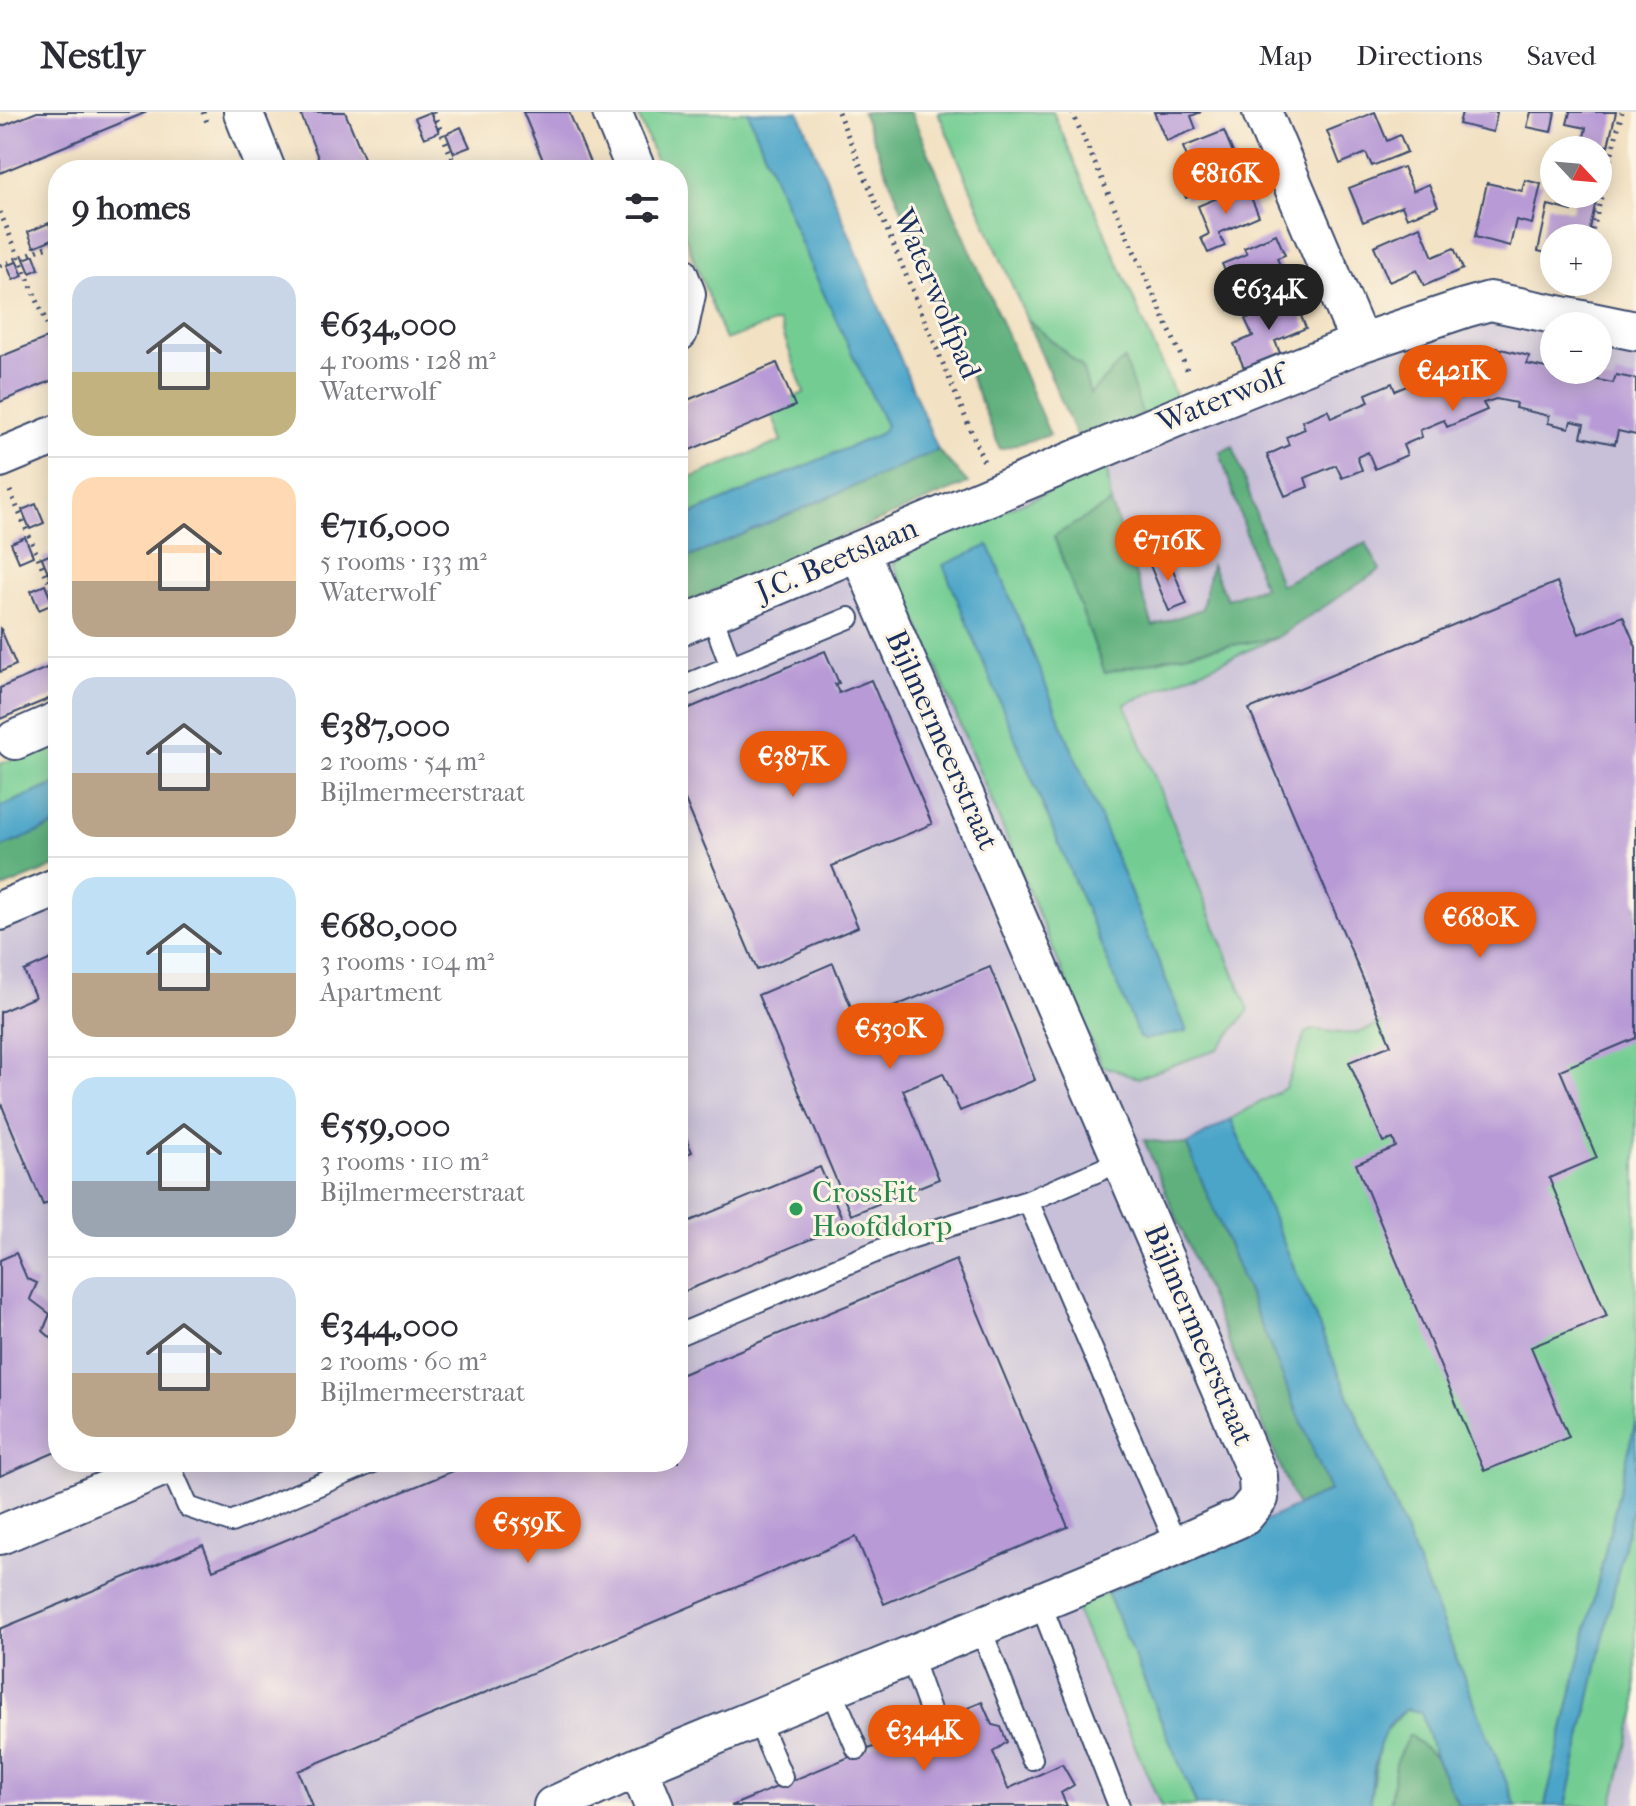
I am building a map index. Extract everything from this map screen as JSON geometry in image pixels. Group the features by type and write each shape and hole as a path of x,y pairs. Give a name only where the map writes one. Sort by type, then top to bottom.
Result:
{"street":[{"path":"243,112 262,160"},
{"path":"612,112 632,160"},
{"path":"1262,112 1360,343"},
{"name":"Waterwolf","path":"997,492 1360,343 1490,301 1636,331"},
{"path":"3,469 48,440"},
{"name":"J.C. Beetslaan","path":"694,620 997,492"},
{"name":"Bijlmermeerstraat","path":"553,1806 638,1767 1177,1546 1244,1516 1259,1498 1258,1476 859,551"},
{"path":"15,740 48,725"},
{"path":"0,911 48,891"},
{"path":"0,1535 148,1472"},
{"path":"638,1767 654,1806"}],"lane":[{"path":"688,684 849,618"},
{"path":"694,620 731,667"},
{"path":"688,1331 904,1240 1028,1201 1124,1160"},
{"path":"1028,1201 1177,1546"},
{"path":"169,1472 188,1507 231,1522 349,1472"},
{"path":"1040,1602 1119,1806"},
{"path":"980,1627 1032,1759"},
{"path":"910,1655 931,1713"},
{"path":"831,1688 857,1749"},
{"path":"757,1718 782,1777"}],"path":[{"path":"433,112 453,160"},
{"name":"Waterwolfpad","path":"838,112 997,492"},
{"path":"1072,112 1203,406"},
{"path":"1594,224 1622,112"},
{"path":"0,212 48,326"},
{"path":"0,266 48,246"},
{"path":"3,469 48,579"}],"shaded area":[{"path":"1491,299 1545,312 1540,312 1540,384 1612,384 1612,328 1636,334 1636,1806 0,1806 0,914 48,894 48,1472 688,1472 688,630"}],"green space":[{"path":"637,112 748,112 808,260 887,426 880,434 688,516 688,479 782,441 769,407 804,393 779,321 725,340 688,244 688,160 656,160"},
{"path":"862,112 911,112 1050,435 1000,449"},
{"path":"938,112 1053,112 1179,404 1143,416 1090,395 1082,367 1026,318"},
{"path":"1026,318 1082,367 1090,394 1124,359 1143,416 1077,438"},
{"path":"1233,446 1280,585 1366,543 1380,570 1276,638 1201,650 1105,673 1054,536 1111,503 1153,626 1202,609 1211,565 1227,599 1263,587 1220,452"},
{"path":"938,450 968,483 688,602 688,558"},
{"path":"1107,468 1111,503 1054,537 1105,673 1201,650 1276,638 1125,704 1249,1010 1218,1049 1138,1078 1101,1065 894,565 899,554"},
{"path":"48,744 48,787 0,807 0,764"},
{"path":"48,828 48,869 0,889 0,848"},
{"path":"1636,905 1636,1420 1545,1806 1516,1806 1388,1489 1231,1119 1285,1088 1306,1033 1317,1030 1363,1031"},
{"path":"1144,1140 1187,1145 1330,1491 1297,1506"},
{"path":"1636,1491 1636,1710 1612,1806 1566,1806"},
{"path":"1107,1592 1197,1806 1161,1806 1074,1606"},
{"path":"1406,1709 1421,1712 1435,1757 1409,1736 1397,1759 1389,1806 1369,1806 1381,1737"},
{"path":"1409,1735 1435,1757 1459,1806 1389,1806 1397,1759"}],"water":[{"path":"748,112 799,112 938,450 688,558 688,516 880,434 886,426 808,260"},
{"path":"989,545 1187,1031 1144,1040 1139,1037 943,565"},
{"path":"48,787 48,828 0,848 0,807"},
{"path":"1231,1119 1388,1489 1516,1806 1459,1806 1435,1757 1421,1712 1406,1709 1387,1729 1377,1753 1369,1806 1197,1806 1107,1592 1330,1491 1187,1145"},
{"path":"1636,1420 1636,1491 1566,1806 1545,1806"}],"building":[{"path":"37,112 147,112 0,173 0,127"},
{"path":"300,112 345,112 365,160 319,160"},
{"path":"430,112 439,132 424,138 415,118"},
{"path":"523,112 569,112 589,160 543,160"},
{"path":"1154,112 1201,112 1191,116 1196,129 1166,141"},
{"path":"1375,112 1387,141 1400,135 1407,152 1372,166 1366,153 1340,164 1327,131"},
{"path":"1462,112 1497,112 1493,132 1459,124"},
{"path":"1531,112 1555,112 1551,132 1527,127"},
{"path":"1570,112 1616,112 1610,136 1584,136 1586,128 1567,124"},
{"path":"461,127 470,147 454,153 446,134"},
{"path":"1224,131 1236,160 1217,167 1224,182 1186,198 1177,176 1192,170 1183,147"},
{"path":"1403,167 1413,191 1429,184 1438,206 1407,218 1402,206 1363,222 1349,188"},
{"path":"1525,180 1540,184 1532,224 1516,220 1510,246 1475,237 1487,183 1522,191"},
{"path":"1246,186 1259,216 1219,233 1225,246 1208,253 1201,238 1209,234 1198,206"},
{"path":"1547,208 1572,211 1573,208 1594,208 1591,224 1544,224"},
{"path":"48,223 48,241 34,247 28,232"},
{"path":"1420,226 1433,257 1454,248 1463,269 1424,286 1417,270 1389,282 1374,246"},
{"path":"1276,234 1285,255 1277,258 1283,273 1259,283 1264,295 1229,310 1223,296 1234,291 1222,264 1247,254 1244,248"},
{"path":"34,255 39,269 30,273 24,259"},
{"path":"17,262 23,276 13,280 7,265"},
{"path":"1294,299 1306,328 1275,341 1280,353 1244,368 1234,344 1253,336 1245,319"},
{"path":"48,337 48,382 0,402 0,357"},
{"path":"1497,348 1529,356 1527,364 1540,367 1540,384 1612,384 1616,375 1636,379 1636,435 1618,431 1615,444 1581,437 1584,424 1571,421 1569,428 1548,423 1549,416 1515,408 1516,403 1496,399 1483,403 1487,410 1447,427 1444,420 1420,430 1422,437 1403,445 1407,455 1375,469 1368,452 1357,457 1362,470 1342,478 1336,465 1305,478 1308,487 1285,496 1267,455 1289,445 1286,437 1305,429 1302,421 1328,410 1331,418 1369,402 1366,394 1392,383 1395,391 1433,375 1430,367 1456,356 1459,364"},
{"path":"777,363 795,406 688,451 688,400"},
{"path":"36,504 44,523 30,529 22,510"},
{"path":"25,537 33,556 19,562 11,543"},
{"path":"48,555 48,572 42,558"},
{"path":"1167,555 1187,604 1169,611 1149,563"},
{"path":"1557,582 1579,634 1623,616 1636,647 1636,1038 1560,1070 1597,1158 1549,1178 1607,1316 1531,1347 1569,1437 1484,1471 1356,1164 1396,1147 1393,1139 1383,1142 1349,1062 1391,1045 1249,709"},
{"path":"45,585 48,606 39,610 31,591"},
{"path":"0,627 16,665 0,672"},
{"path":"825,651 839,683 835,684 839,693 871,680 932,824 832,866 858,927 757,970 688,807 688,709"},
{"path":"48,667 48,699 0,719 0,688"},
{"path":"48,960 48,1203 43,1205 0,1101 0,1012 35,997 24,971"},
{"path":"833,963 857,1022 990,967 1035,1080 960,1111 943,1073 903,1090 939,1179 851,1215 758,995"},
{"path":"820,1167 845,1225 688,1290 688,1222"},
{"path":"16,1253 27,1279 37,1283 30,1299 48,1312 43,1331 48,1335 48,1455 0,1476 0,1260"},
{"path":"956,1260 1068,1527 884,1604 856,1537 298,1771 312,1806 0,1806 0,1629 203,1545 213,1570 451,1472 688,1472 688,1372"},
{"path":"982,1702 992,1725 1001,1727 1007,1742 993,1752 1008,1789 1062,1764 1074,1785 1061,1793 1067,1806 731,1806"}],"place":[{"name":"CrossFit Hoofddorp","path":"796,1209"}]}
